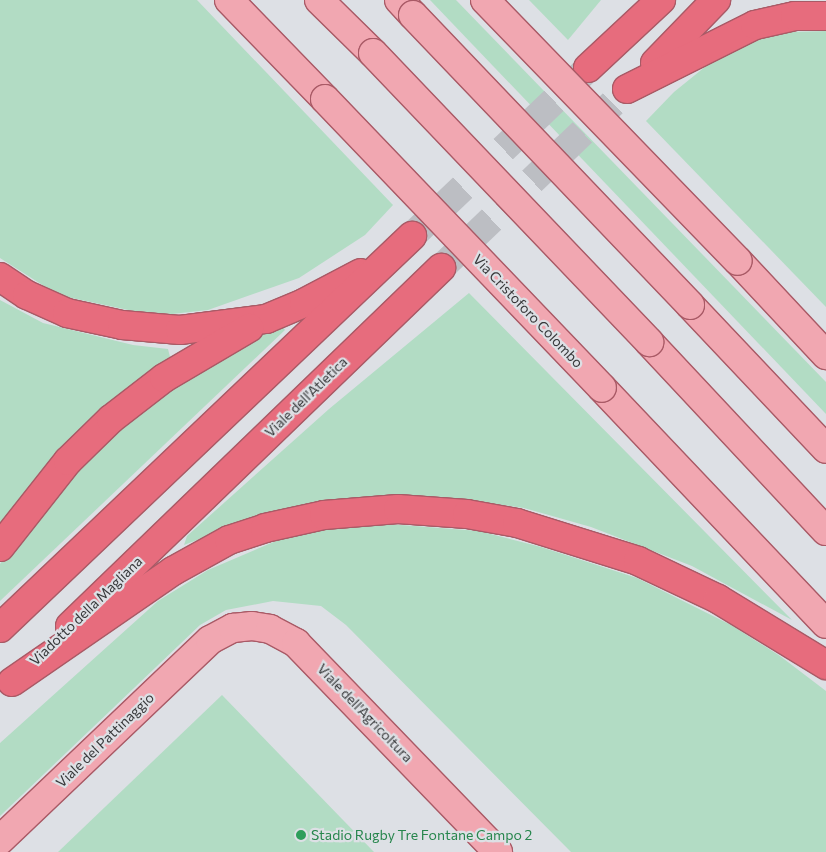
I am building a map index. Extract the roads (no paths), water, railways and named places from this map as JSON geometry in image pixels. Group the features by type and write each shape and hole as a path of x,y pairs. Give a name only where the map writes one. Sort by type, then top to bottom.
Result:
{"highway":[{"path":"632,0 597,59 660,0"},
{"path":"716,0 676,43 622,94 754,25 795,16 826,16"},
{"path":"676,43 736,0"},
{"path":"0,628 412,236"},
{"path":"0,546 56,475 111,419 177,369 266,319 304,303 392,256"},
{"name":"Viale dell'Atletica","path":"172,527 442,268"},
{"path":"0,277 46,305 83,318 122,325 180,330 266,319"},
{"path":"6,688 149,587 217,547 265,528 356,511 430,511 499,519 574,538 655,568 754,620 826,665"},
{"name":"Viadotto della Magliana","path":"6,688 172,527"}],"main road":[{"name":"Via Cristoforo Colombo","path":"229,0 826,624"},
{"path":"319,0 649,342 826,531"},
{"path":"485,0 738,261 826,355"},
{"path":"406,7 826,449"},
{"name":"Viale dell'Agricoltura","path":"210,640 233,628 252,626 270,629 289,637 498,852"},
{"name":"Viale del Pattinaggio","path":"0,840 210,640"}],"tunnel":[{"path":"412,236 585,71"},
{"path":"441,268 617,99"}],"place":[{"name":"Stadio Rugby Tre Fontane Campo 2","path":"301,835"}]}
